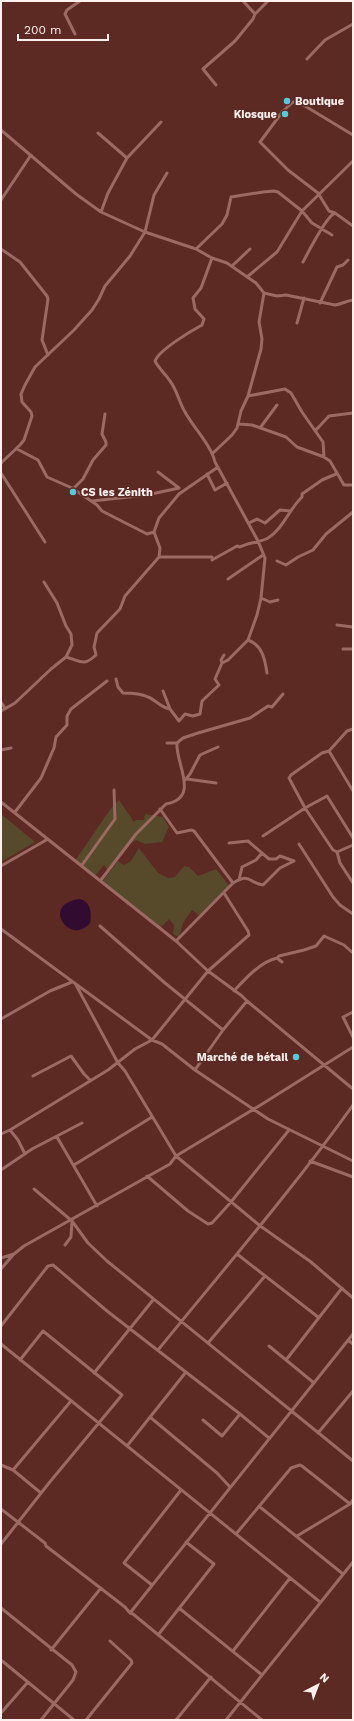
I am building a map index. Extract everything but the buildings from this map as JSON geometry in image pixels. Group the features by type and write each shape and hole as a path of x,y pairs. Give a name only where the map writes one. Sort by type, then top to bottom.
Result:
{"street":[{"path":"75,34 65,14 67,10 80,1"},
{"path":"243,1 255,14"},
{"path":"216,85 203,69 235,41 253,19 255,14 268,1"},
{"path":"307,59 325,40 353,24"},
{"path":"353,135 300,103 293,102 283,111 260,142 288,170 318,193 330,211 335,212 353,226"},
{"path":"102,212 108,193 127,158 161,122"},
{"path":"1,130 72,191 102,212 145,232 196,249 212,258 232,266 261,288 264,293 259,322 262,339 261,349 248,396 241,411 239,424 232,435 213,452"},
{"path":"98,133 127,158"},
{"path":"1,200 31,155"},
{"path":"247,277 277,252 302,211 318,193 353,161"},
{"path":"1,463 17,449 24,440 32,414 22,402 22,391 35,367 74,330 94,307 105,286 121,268 145,232 154,195 167,173"},
{"path":"196,249 222,224 233,196 274,191 302,211 312,223 332,235"},
{"path":"303,262 310,247 331,214 335,212"},
{"path":"232,266 250,248"},
{"path":"1,249 20,262 47,296 48,299 42,340 48,355"},
{"path":"212,258 201,288 193,298 195,309 204,318 202,325 166,348 155,361 158,368 170,381 186,414 206,445 213,452 218,466 249,523 265,558 261,598 257,615 248,640 228,660 222,663"},
{"path":"320,303 337,267 343,265 348,260"},
{"path":"264,293 277,296 286,295 304,298 335,306 346,301 353,300"},
{"path":"297,323 304,298"},
{"path":"248,396 288,390 323,442 324,457"},
{"path":"260,428 277,405"},
{"path":"315,431 329,416 353,413"},
{"path":"73,489 83,479 93,460 106,445 102,434 105,414"},
{"path":"239,424 260,428 286,437 297,447 324,457 330,462 344,485 353,485"},
{"path":"17,449 38,460 47,477 73,489 92,501 102,511 147,534 156,541"},
{"path":"66,656 82,663 88,662 96,655 94,647 97,633 120,609 124,596 159,557 160,548 156,541 154,532 158,518 183,490 218,466"},
{"path":"158,472 183,490"},
{"path":"1,473 45,542"},
{"path":"207,474 215,490 227,483"},
{"path":"159,557 212,559 237,546 240,547 268,538 291,511 296,502 302,497 302,494 322,480 336,474"},
{"path":"92,501 147,495 179,488"},
{"path":"249,523 257,519 265,523 280,510 291,511"},
{"path":"277,561 286,565 298,556 312,550 326,534 353,512"},
{"path":"147,534 154,532"},
{"path":"228,579 263,555"},
{"path":"1,711 15,703 66,656 72,645 72,636 66,626 57,603 44,582"},
{"path":"261,598 270,602 278,600"},
{"path":"337,625 353,627"},
{"path":"248,640 254,642 261,650 267,673"},
{"path":"343,649 353,649"},
{"path":"163,691 170,709 179,721 185,714 193,716 200,714 202,701 219,685 215,679 222,663 221,660 224,656"},
{"path":"116,679 118,687 123,693 141,694 149,697 165,708 170,709"},
{"path":"15,812 41,778 54,748 56,737 67,725 67,716 71,709 107,681"},
{"path":"167,743 177,743 183,738 198,732 250,718 268,706 272,707 283,694"},
{"path":"1,702 5,708"},
{"path":"353,729 347,731 329,750 322,752 289,778 290,782 333,850 337,852 340,863 353,884"},
{"path":"177,743 186,780"},
{"path":"101,880 136,834 160,809 166,804 172,803 181,795 186,780 200,756 218,747"},
{"path":"1,750 11,748"},
{"path":"329,750 353,791"},
{"path":"186,780 216,783"},
{"path":"82,865 115,818 114,790"},
{"path":"263,836 327,796 353,838"},
{"path":"1,802 176,941 208,971 242,996 353,1089"},
{"path":"160,809 177,833 191,830 194,831 233,884"},
{"path":"1,866 48,839"},
{"path":"176,941 233,884 239,880 248,878 263,885 280,868 294,861 280,856 276,859 269,859 248,841 229,843"},
{"path":"299,844 333,897 340,905 353,914"},
{"path":"337,852 353,845"},
{"path":"239,880 242,867 256,860 262,853"},
{"path":"1,1134 10,1130 118,1063 135,1049 152,1040 208,971 248,935 245,927 224,893"},
{"path":"100,926 224,1030"},
{"path":"1,929 152,1040 162,1044 195,1070 268,1120 353,1161"},
{"path":"234,990 251,974 279,956 316,946 324,936 344,945 353,953"},
{"path":"277,958 282,962"},
{"path":"1,1019 72,982"},
{"path":"76,985 118,1063 125,1071 176,1156 259,1225 311,1262 353,1298"},
{"path":"195,1070 247,1001"},
{"path":"353,1012 344,1016 343,1019 353,1037"},
{"path":"1,1269 14,1254 24,1246 170,1164 176,1156 254,1110 353,1047"},
{"path":"33,1076 72,1056 90,1080"},
{"path":"158,1350 237,1254 322,1147 353,1105"},
{"path":"74,1165 152,1117"},
{"path":"1,1170 24,1154 82,1124"},
{"path":"10,1130 24,1154"},
{"path":"147,1176 188,1211 208,1224 212,1223 231,1202 289,1130"},
{"path":"57,1137 97,1206"},
{"path":"310,1161 353,1177"},
{"path":"34,1189 71,1220 97,1253 180,1322 353,1461"},
{"path":"65,1245 71,1237 71,1220"},
{"path":"1,1258 14,1254"},
{"path":"237,1254 318,1317"},
{"path":"1,1326 51,1264 130,1329 269,1438"},
{"path":"208,1343 265,1276"},
{"path":"286,1360 342,1288"},
{"path":"94,1373 153,1300"},
{"path":"1,1544 98,1423 122,1396 43,1331 20,1360"},
{"path":"130,1613 353,1334"},
{"path":"348,1340 353,1344"},
{"path":"1,1344 320,1602"},
{"path":"270,1346 314,1383"},
{"path":"127,1446 186,1372"},
{"path":"318,1433 353,1390"},
{"path":"13,1470 71,1401"},
{"path":"203,1420 222,1436 240,1414"},
{"path":"150,1417 217,1473 230,1487"},
{"path":"1,1465 13,1470 41,1493"},
{"path":"236,1534 291,1468 300,1465 350,1504"},
{"path":"152,1585 124,1563 181,1490"},
{"path":"297,1536 350,1504 353,1500"},
{"path":"260,1507 343,1574"},
{"path":"1,1509 125,1607 130,1613 211,1677 262,1720"},
{"path":"158,1635 214,1564 186,1542"},
{"path":"226,1720 353,1562"},
{"path":"233,1651 290,1578"},
{"path":"51,1650 101,1588"},
{"path":"1,1608 51,1650 72,1665 76,1672 73,1680 41,1720"},
{"path":"179,1608 262,1675"},
{"path":"86,1720 132,1663 110,1642"},
{"path":"1,1660 74,1720"},
{"path":"176,1720 211,1677"},
{"path":"1,1713 28,1682"}],"shaded area":[{"path":"119,800 134,822 136,820 144,820 145,814 163,817 169,827 162,842 145,844 136,840 126,847 108,870 104,865 94,877 75,861 109,811"},
{"path":"1,814 35,842 1,862"},
{"path":"139,848 158,873 168,878 175,877 184,866 189,867 198,876 216,869 230,887 201,917 192,910 183,923 178,937 173,934 174,925 169,919 160,928 103,884 103,881 118,861 124,865 131,861"},
{"path":"80,899 89,906 91,920 90,923 82,929 76,930 65,924 61,919 60,913 62,907 69,902"}],"place":[{"name":"Boutique","path":"287,101"},
{"name":"Kiosque","path":"285,114"},
{"name":"CS les Zénith","path":"73,492"},
{"name":"Marché de bétail","path":"296,1057"}]}
